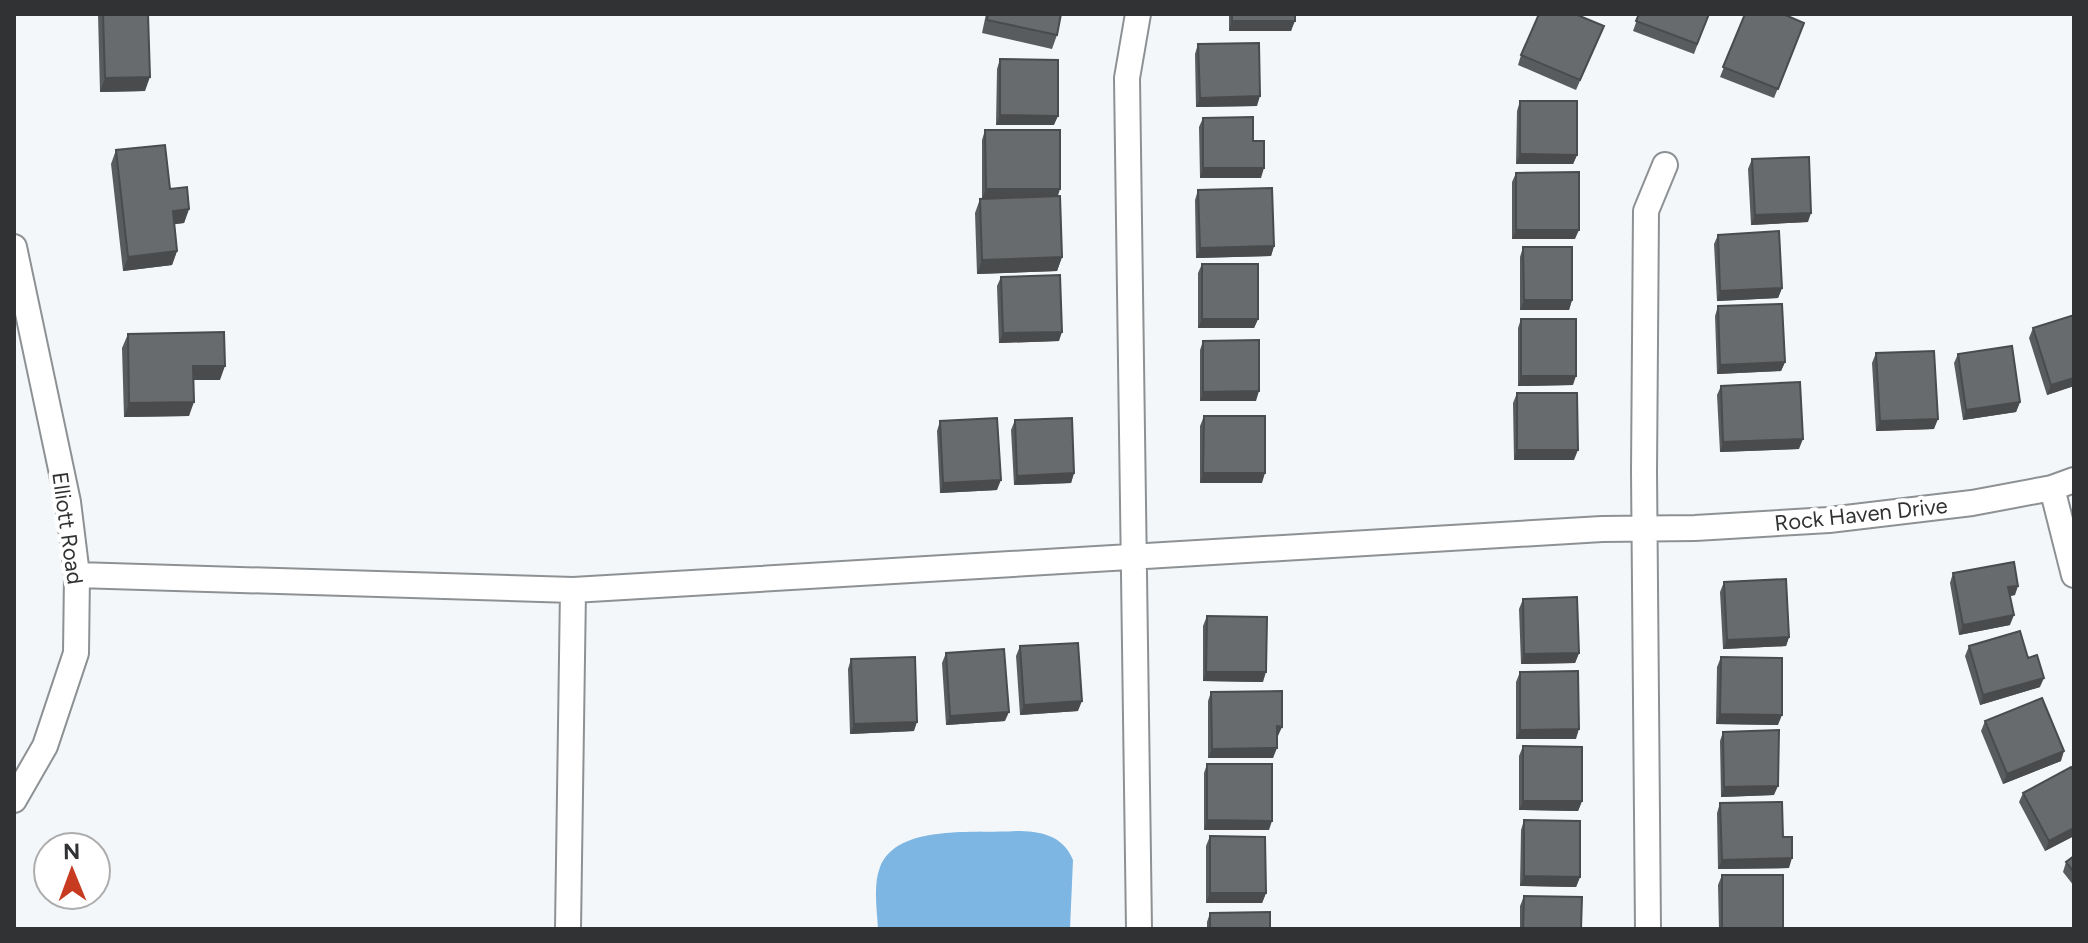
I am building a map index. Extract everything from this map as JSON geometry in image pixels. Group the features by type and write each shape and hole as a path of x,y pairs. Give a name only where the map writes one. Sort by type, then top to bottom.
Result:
{"street":[{"path":"1138,14 1127,78 1139,929"},
{"path":"1648,929 1646,211 1665,165"},
{"name":"Elliott Road","path":"14,247 68,502 77,575 76,653 45,746 14,800"},
{"path":"2063,484 2074,575"},
{"name":"Rock Haven Drive","path":"77,575 573,590 1646,527 1695,528 1829,520 1972,503 2063,484"},
{"path":"568,929 573,590"}],"water":[{"path":"1016,831 1050,836 1069,852 1073,860 1070,929 878,929 876,898 880,867 889,853 903,843 940,834"}],"building":[{"path":"103,14 148,14 150,77 105,78"},
{"path":"988,14 1061,14 1057,35 987,20"},
{"path":"1232,14 1295,14 1295,21 1232,21"},
{"path":"1539,14 1575,14 1604,26 1580,80 1521,55"},
{"path":"1639,14 1709,14 1697,44 1636,21"},
{"path":"1745,14 1783,14 1804,23 1778,89 1723,67"},
{"path":"1259,43 1260,96 1200,98 1198,44"},
{"path":"1000,59 1058,60 1058,116 1000,115"},
{"path":"1520,101 1577,101 1577,155 1520,154"},
{"path":"1253,117 1253,141 1264,141 1264,168 1203,168 1203,118"},
{"path":"985,130 1060,130 1060,189 986,189"},
{"path":"165,145 170,189 187,187 189,209 173,211 177,251 128,257 116,150"},
{"path":"1809,157 1811,213 1755,215 1752,159"},
{"path":"1579,172 1579,230 1516,230 1516,173"},
{"path":"1272,188 1274,246 1200,248 1198,190"},
{"path":"1060,196 1062,257 982,260 980,199"},
{"path":"1779,231 1782,288 1720,291 1718,235"},
{"path":"1523,247 1572,247 1572,300 1524,300"},
{"path":"1202,264 1258,264 1258,319 1202,319"},
{"path":"1060,275 1062,332 1003,333 1001,277"},
{"path":"1782,304 1785,362 1720,365 1718,306"},
{"path":"2074,315 2074,378 2051,385 2033,328"},
{"path":"1521,319 1576,319 1576,376 1521,376"},
{"path":"224,332 225,366 193,366 194,402 129,403 128,334"},
{"path":"1259,340 1259,391 1203,392 1203,341"},
{"path":"2012,346 2020,402 1966,410 1958,354"},
{"path":"1934,351 1938,419 1880,421 1876,353"},
{"path":"1800,382 1803,439 1723,442 1721,386"},
{"path":"1517,393 1577,393 1578,450 1517,450"},
{"path":"1204,416 1265,416 1265,473 1203,473"},
{"path":"997,418 1001,480 943,483 940,421"},
{"path":"1072,418 1074,473 1017,476 1015,420"},
{"path":"2014,562 2018,586 2008,587 2014,615 1963,625 1953,573"},
{"path":"1786,579 1789,637 1727,640 1724,582"},
{"path":"1577,597 1579,653 1524,654 1523,599"},
{"path":"1207,616 1267,617 1266,672 1206,672"},
{"path":"2020,631 2028,658 2037,655 2044,678 1983,695 1969,646"},
{"path":"1078,643 1082,701 1024,705 1020,646"},
{"path":"1004,649 1009,712 950,716 946,653"},
{"path":"915,657 917,722 854,724 851,659"},
{"path":"1721,657 1782,658 1782,715 1720,714"},
{"path":"1578,671 1579,729 1520,730 1520,672"},
{"path":"1282,691 1282,727 1277,726 1277,748 1212,749 1211,692"},
{"path":"2042,698 2064,751 2007,774 1985,721"},
{"path":"1779,730 1778,786 1724,787 1723,732"},
{"path":"1523,746 1582,747 1582,801 1523,801"},
{"path":"1207,764 1272,764 1272,821 1207,820"},
{"path":"2071,767 2074,772 2074,828 2049,841 2023,793"},
{"path":"1782,802 1783,837 1792,837 1792,858 1722,860 1720,803"},
{"path":"1524,820 1580,821 1580,877 1524,876"},
{"path":"1210,836 1265,837 1266,893 1210,893"},
{"path":"2074,856 2074,872 2066,862"},
{"path":"1722,875 1783,875 1783,929 1722,929"},
{"path":"1524,896 1582,897 1581,929 1523,929"},
{"path":"1270,912 1270,929 1210,929 1210,913"}]}
